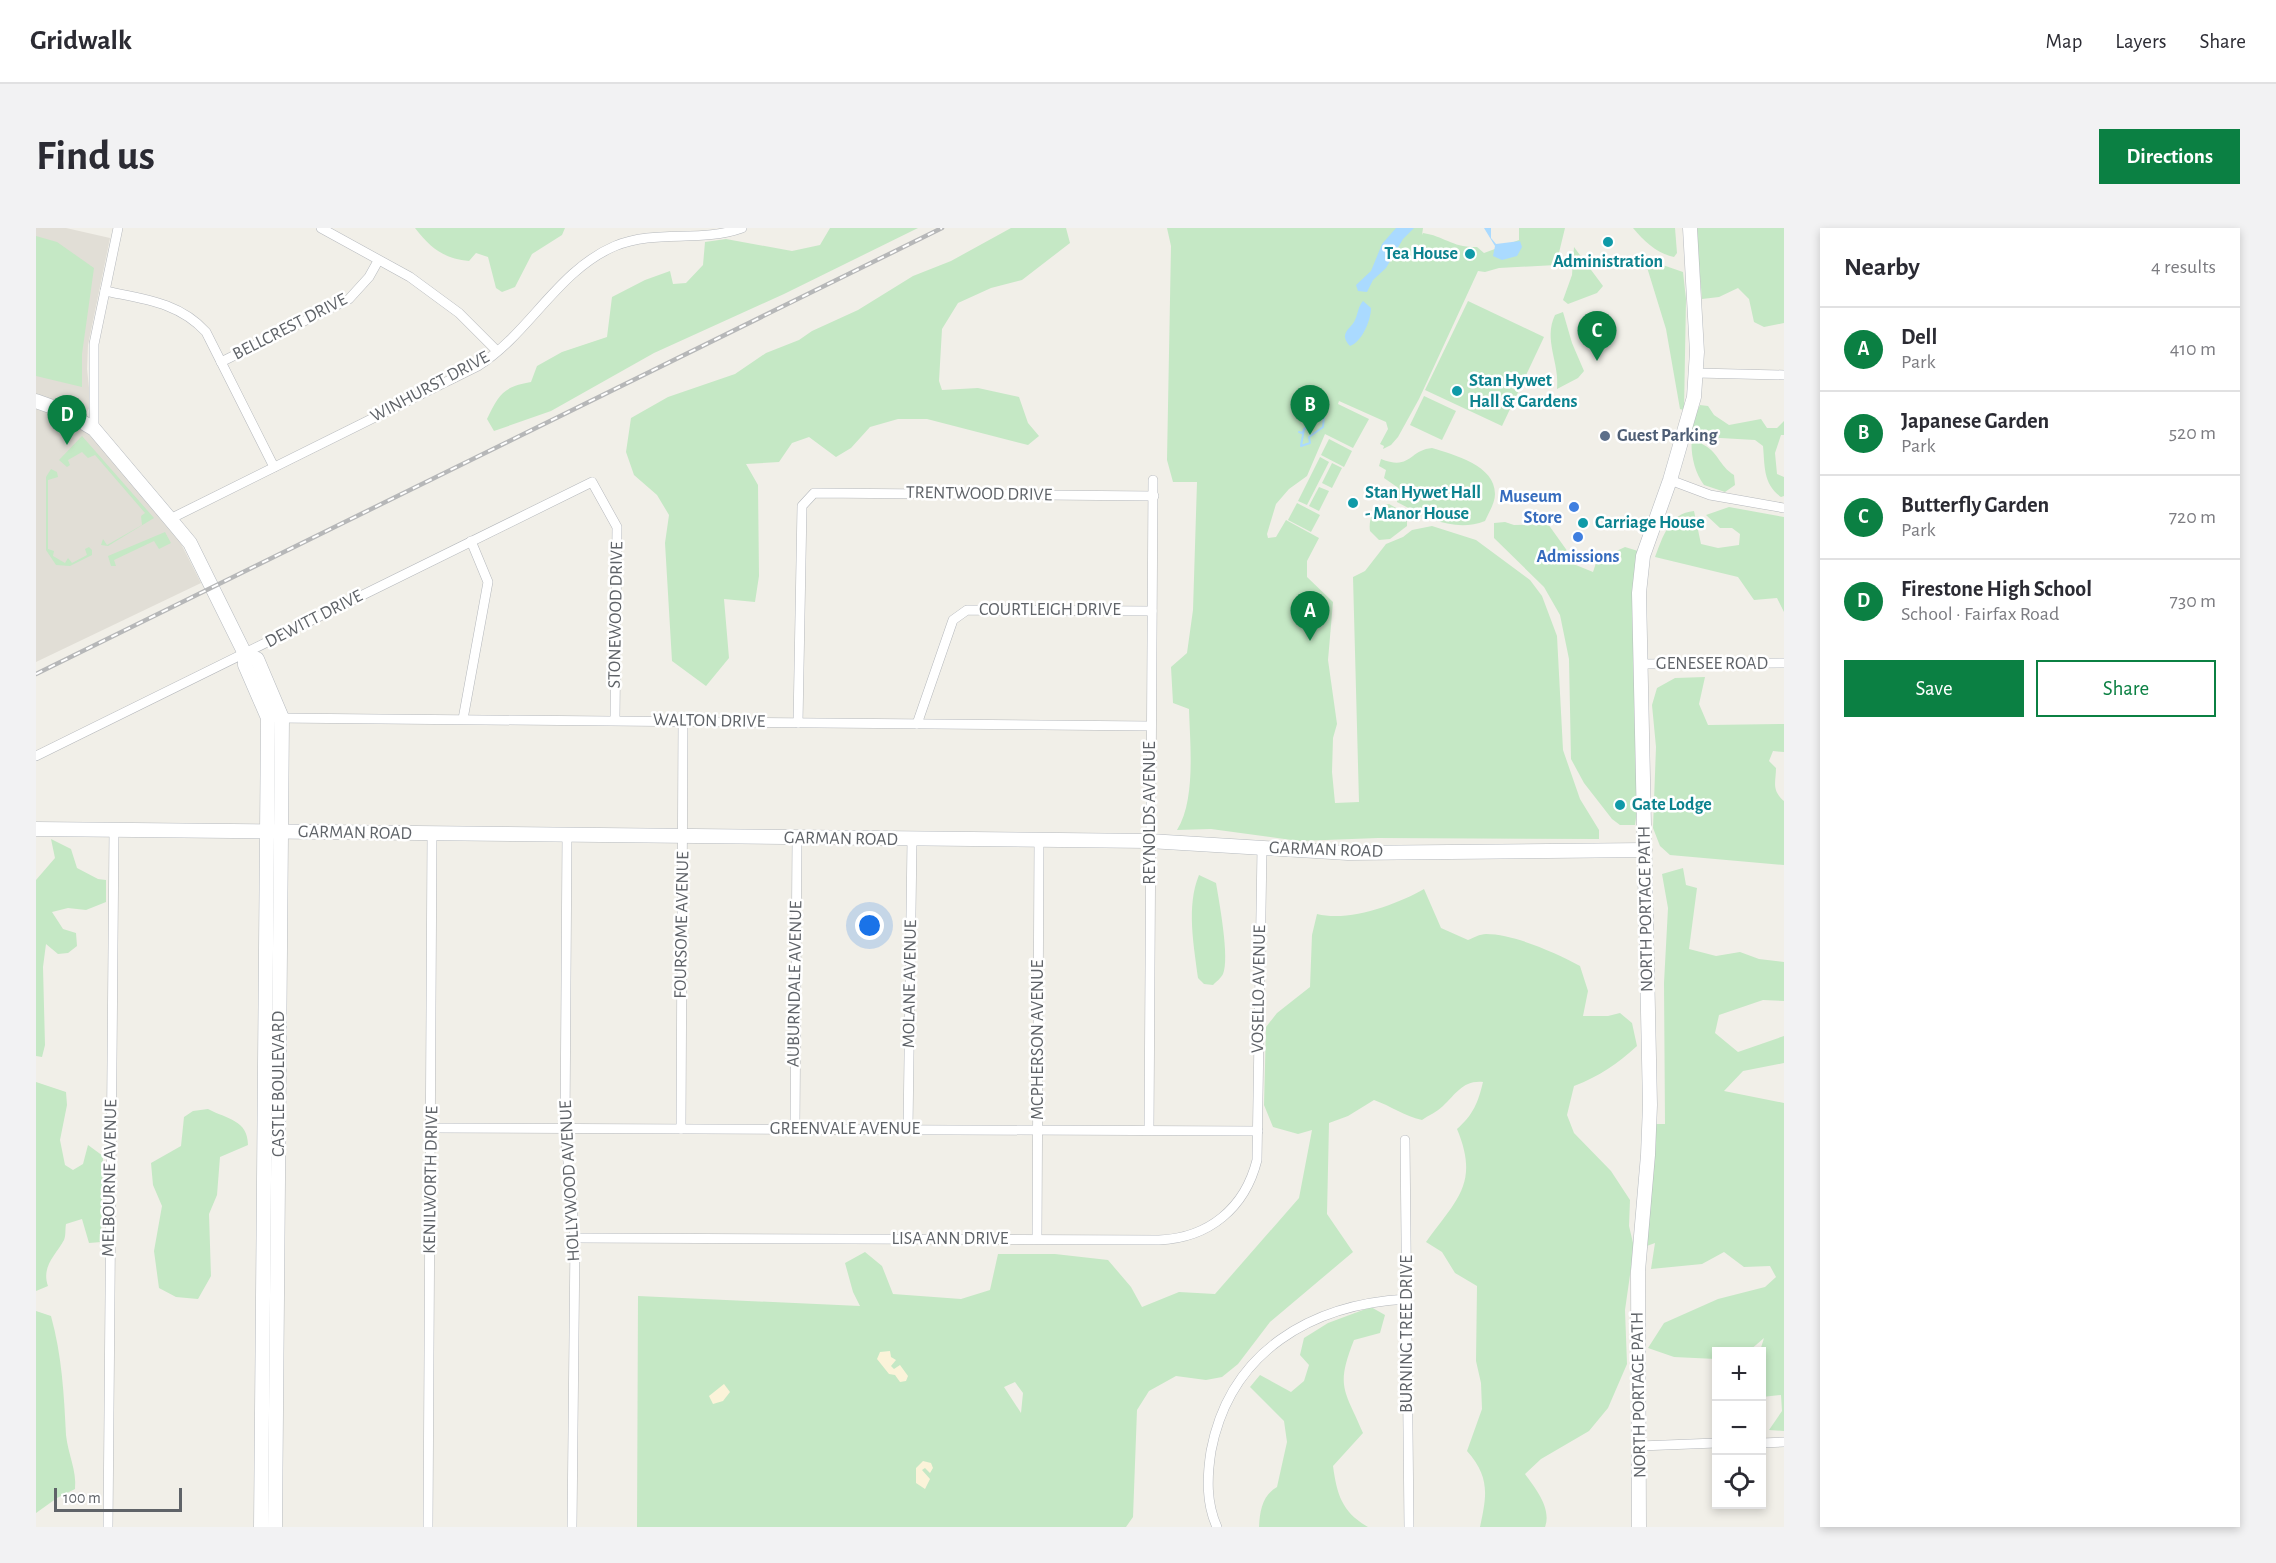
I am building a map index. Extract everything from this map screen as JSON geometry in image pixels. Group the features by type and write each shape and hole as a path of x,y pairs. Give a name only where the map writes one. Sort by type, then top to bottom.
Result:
{"street":[{"path":"94,429 93,358 118,228"},
{"path":"321,228 410,278 459,313 497,351"},
{"path":"638,228 641,239"},
{"name":"WINHURST DRIVE","path":"170,519 478,366 497,351 551,296 591,260 618,245 641,239 703,237 742,228"},
{"name":"NORTH PORTAGE PATH","path":"1639,1527 1638,1264 1649,1138 1639,592 1643,556 1690,415 1697,373 1690,228"},
{"name":"BELLCREST DRIVE","path":"221,362 349,299 369,278 378,261"},
{"path":"105,291 163,304 183,312 206,332 274,467"},
{"path":"1697,373 1784,375"},
{"name":"CASTLE BOULEVARD","path":"36,401 64,411 94,429 190,543 245,654 245,665 267,718 273,833 273,969 279,1136 261,1527"},
{"name":"REYNOLDS AVENUE","path":"1149,1130 1149,841 1154,480"},
{"path":"1670,480 1710,495 1784,507"},
{"name":"DEWITT DRIVE","path":"36,756 592,482"},
{"name":"STONEWOOD DRIVE","path":"592,482 617,527 615,720"},
{"name":"TRENTWOOD DRIVE","path":"798,723 802,506 806,498 814,493 823,492 1154,496"},
{"path":"463,718 488,582 471,541"},
{"name":"COURTLEIGH DRIVE","path":"917,724 953,620 968,610 1152,611"},
{"name":"CASTLE BOULEVARD","path":"245,654 257,659 282,718 273,833"},
{"name":"GENESEE ROAD","path":"1641,664 1784,663"},
{"name":"WALTON DRIVE","path":"267,718 1151,726"},
{"name":"FOURSOME AVENUE","path":"681,1129 683,721"},
{"name":"GARMAN ROAD","path":"36,829 1149,841 1348,853 1645,850"},
{"name":"MELBOURNE AVENUE","path":"108,1527 114,830"},
{"name":"KENILWORTH DRIVE","path":"428,1527 432,834"},
{"name":"HOLLYWOOD AVENUE","path":"567,835 566,1129 575,1238 572,1527"},
{"name":"AUBURNDALE AVENUE","path":"795,1129 797,838"},
{"name":"MOLANE AVENUE","path":"908,1129 912,840"},
{"name":"MCPHERSON AVENUE","path":"1037,1239 1039,840"},
{"name":"VOSELLO AVENUE","path":"1258,1131 1262,848"},
{"name":"CASTLE BOULEVARD","path":"273,969 263,1136 275,1527"},
{"name":"GREENVALE AVENUE","path":"432,1128 1258,1131"},
{"name":"LISA ANN DRIVE","path":"575,1238 1173,1239 1206,1229 1229,1212 1244,1193 1257,1160 1258,1131"},
{"path":"263,1136 279,1136"},
{"name":"BURNING TREE DRIVE","path":"1405,1140 1409,1527"},
{"path":"1218,1527 1208,1493 1211,1451 1226,1406 1248,1371 1292,1331 1326,1314 1359,1304 1407,1299"},
{"path":"1766,1443 1784,1442"},
{"path":"1640,1446 1712,1443"}],"shaded area":[{"path":"36,228 66,228 110,238 88,345 87,369 91,406 85,414 88,433 175,532 201,583 36,662"}],"green space":[{"path":"415,228 565,228 562,235 532,254 515,287 502,292 496,288 488,257 476,253 469,261 444,255 426,241"},
{"path":"830,228 918,228 784,294 654,353 551,411 494,431 487,419 503,393 514,386 531,382 537,366 562,352 607,337 612,297 645,280 670,271 673,284 686,283 703,265 705,242 726,239 792,251 820,245"},
{"path":"1011,228 1066,228 1070,243 1022,280 991,288 958,303 942,329 939,381 942,390 978,388 1019,397 1028,423 1039,436 1028,445 927,419 898,419 870,427 851,448 836,457 809,437 792,443 779,462 746,464 758,485 759,576 755,602 724,599 729,658 706,686 672,661 665,543 669,515 657,495 634,475 626,452 631,418 668,397 735,374 766,353 799,340 812,331 858,310 913,276 951,261"},
{"path":"1167,228 1423,228 1422,235 1423,233 1461,246 1477,247 1484,253 1519,240 1519,228 1565,228 1556,265 1478,271 1419,399 1398,437 1391,445 1383,449 1384,446 1380,444 1388,429 1386,422 1339,401 1338,404 1369,419 1353,448 1325,434 1307,476 1289,489 1276,504 1267,534 1268,538 1276,537 1286,520 1319,538 1307,561 1307,577 1333,602 1328,660 1337,724 1333,738 1332,772 1335,803 1359,802 1353,577 1365,571 1386,544 1403,537 1412,530 1432,526 1476,540 1530,580 1542,596 1557,636 1563,750 1580,799 1599,830 1599,839 1378,838 1299,841 1211,829 1177,830 1183,818 1189,788 1189,709 1173,703 1171,667 1187,653 1193,610 1197,482 1173,482 1167,460 1171,246"},
{"path":"1633,228 1675,228 1677,253 1674,257 1656,250"},
{"path":"1698,228 1784,228 1784,323 1764,327 1754,322 1749,299 1738,288 1719,297 1702,299 1696,230"},
{"path":"36,236 57,242 94,268 82,354 82,387 36,376"},
{"path":"1574,247 1603,286 1597,293 1568,304 1563,300 1572,275"},
{"path":"1651,261 1683,272 1686,299 1684,410 1680,409 1666,329 1646,264"},
{"path":"1468,301 1544,337 1502,426 1425,390"},
{"path":"1563,312 1572,343 1584,371 1578,378 1557,389 1551,333 1555,315"},
{"path":"1424,396 1456,411 1442,440 1410,425"},
{"path":"1700,405 1708,406 1714,415 1729,425 1761,419 1767,428 1777,428 1784,421 1784,435 1781,435 1775,453 1777,474 1784,477 1784,496 1781,497 1775,492 1768,481 1763,446 1755,440 1703,437 1702,444 1712,451 1734,475 1735,485 1725,492 1704,485 1695,467 1692,446 1693,425"},
{"path":"82,436 154,518 108,546 101,545 103,539 107,545 142,525 141,516 145,513 95,455 88,458 82,452 68,460 70,465 67,467 59,460"},
{"path":"1329,439 1352,451 1344,467 1321,455"},
{"path":"1432,448 1472,463 1488,476 1495,494 1485,521 1462,525 1440,522 1397,502 1397,487 1384,478 1386,470 1379,466 1381,459 1398,463"},
{"path":"1320,457 1329,462 1307,505 1298,501"},
{"path":"1332,463 1342,468 1332,488 1322,483"},
{"path":"51,469 57,472 58,477 48,480 48,549 54,551 53,556 65,563 68,558 72,563 87,555 85,549 89,547 92,550 92,555 70,566 56,565 46,550 46,477"},
{"path":"1319,487 1329,491 1319,511 1309,506"},
{"path":"1297,503 1320,515 1311,532 1288,520"},
{"path":"1389,504 1407,514 1407,526 1390,539 1379,540 1370,531 1371,517 1380,507"},
{"path":"1729,507 1784,517 1784,612 1777,598 1754,600 1738,577 1655,557 1664,534 1673,521 1678,516 1694,511 1701,544 1718,548 1739,545 1740,534 1732,528 1720,528 1706,515"},
{"path":"1505,522 1514,525 1548,524 1568,552 1573,554 1571,563 1593,572 1597,560 1604,563 1610,554 1625,547 1638,551 1637,811 1635,825 1620,825 1612,819 1584,783 1571,759 1569,659 1560,615 1544,587 1494,538 1494,523"},
{"path":"165,532 171,543 159,549 154,541 114,560 116,566 111,566 108,556"},
{"path":"1705,677 1699,704 1708,725 1784,724 1784,752 1773,751 1769,761 1776,768 1776,789 1784,801 1784,865 1670,855 1660,846 1653,828 1656,747 1652,705 1657,688 1675,678"},
{"path":"51,839 71,849 77,868 98,879 106,880 106,902 86,910 68,908 52,912 63,929 76,933 77,946 68,953 58,954 46,944 43,967 45,1045 42,1057 36,1056 36,880 55,858"},
{"path":"1683,868 1686,885 1697,888 1689,949 1716,956 1740,952 1759,959 1784,962 1784,1001 1763,1000 1719,1015 1715,1033 1738,1052 1784,1036 1784,1063 1743,1071 1724,1091 1784,1103 1784,1431 1769,1430 1782,1411 1781,1395 1766,1397 1766,1347 1761,1347 1764,1338 1754,1347 1712,1347 1712,1359 1674,1357 1648,1348 1664,1323 1718,1299 1765,1287 1776,1277 1770,1266 1744,1267 1724,1252 1702,1264 1651,1269 1655,1243 1644,1247 1654,1124 1665,1124 1664,983 1668,908 1662,874"},
{"path":"1199,875 1216,883 1223,930 1225,967 1222,975 1213,985 1204,984 1198,978 1192,913"},
{"path":"1424,889 1441,928 1468,940 1486,934 1509,937 1547,950 1580,966 1588,991 1583,1016 1608,1016 1620,1013 1632,1023 1637,1046 1608,1069 1574,1086 1567,1115 1574,1133 1611,1171 1630,1200 1629,1226 1634,1247 1625,1310 1627,1364 1608,1408 1589,1431 1541,1459 1525,1474 1538,1492 1544,1506 1547,1520 1545,1527 1480,1527 1485,1487 1480,1469 1467,1451 1482,1409 1481,1383 1476,1361 1477,1286 1455,1273 1442,1252 1426,1242 1455,1202 1465,1178 1464,1148 1457,1129 1471,1114 1477,1102 1483,1082 1476,1082 1460,1089 1441,1108 1422,1120 1374,1100 1348,1116 1329,1123 1327,1214 1353,1252 1270,1322 1238,1364 1222,1377 1206,1380 1176,1376 1149,1391 1137,1410 1133,1517 1126,1527 637,1527 638,1296 860,1306 853,1292 845,1263 865,1252 882,1266 893,1294 961,1299 990,1290 998,1254 1055,1254 1108,1260 1131,1287 1142,1307 1179,1292 1215,1294 1299,1198 1312,1130 1298,1134 1273,1127 1264,1105 1266,1027 1277,1013 1310,987 1312,935 1317,914 1343,916 1358,914","holes":["1015,1382 1023,1393 1021,1413 1004,1387"]},
{"path":"36,1082 66,1092 67,1105 60,1140 65,1165 73,1170 83,1164 88,1145 103,1156 101,1242 89,1243 82,1219 66,1224 64,1240 50,1261 46,1272 48,1286 36,1291"},
{"path":"208,1109 240,1125 247,1137 248,1145 220,1157 217,1195 209,1214 211,1276 198,1299 176,1297 159,1288 154,1251 162,1206 153,1185 151,1163 181,1146 184,1117 193,1111"},
{"path":"1371,1307 1385,1315 1380,1333 1354,1340 1348,1356 1344,1379 1347,1397 1363,1433 1333,1466 1336,1486 1342,1502 1352,1515 1368,1527 1259,1527 1265,1499 1277,1487 1287,1442 1284,1421 1250,1387 1260,1375 1291,1392 1304,1381 1309,1365 1300,1355 1304,1338 1328,1323"},
{"path":"36,1311 51,1316 55,1331 62,1375 66,1435 74,1469 75,1489 36,1513"}],"sand":[{"path":"890,1351 891,1357 896,1360 891,1366 894,1369 900,1365 908,1376 906,1381 900,1382 895,1375 889,1374 877,1359 880,1352"},
{"path":"724,1384 730,1392 723,1401 713,1404 709,1396"},
{"path":"923,1461 931,1463 933,1468 930,1473 925,1468 922,1470 930,1479 925,1489 916,1483 916,1468"}],"water":[{"path":"1396,228 1414,228 1403,239 1386,268 1373,280 1367,292 1358,291 1356,285 1371,271 1382,244"},
{"path":"1484,228 1491,228 1491,238 1496,244 1520,241 1522,247 1517,256 1502,260 1493,256 1495,246"},
{"path":"1363,301 1371,308 1369,318 1362,335 1350,346 1345,334 1355,320"}],"waterway":[{"path":"1299,432 1302,433 1306,427 1311,427 1315,415 1321,409 1324,415 1323,427 1309,437 1310,443 1301,446 1304,429"}],"railway":[{"path":"36,674 942,228"}],"place":[{"name":"Administration","path":"1608,242"},
{"name":"Tea House","path":"1470,254"},
{"name":"Butterfly Garden","path":"1597,361"},
{"name":"Stan Hywet Hall & Gardens","path":"1457,391"},
{"name":"Japanese Garden","path":"1310,435"},
{"name":"Guest Parking","path":"1605,436"},
{"name":"Firestone High School","path":"67,445"},
{"name":"Stan Hywet Hall - Manor House","path":"1353,503"},
{"name":"Museum Store","path":"1574,507"},
{"name":"Carriage House","path":"1583,523"},
{"name":"Admissions","path":"1578,537"},
{"name":"Dell","path":"1310,641"},
{"name":"Gate Lodge","path":"1620,805"}]}
